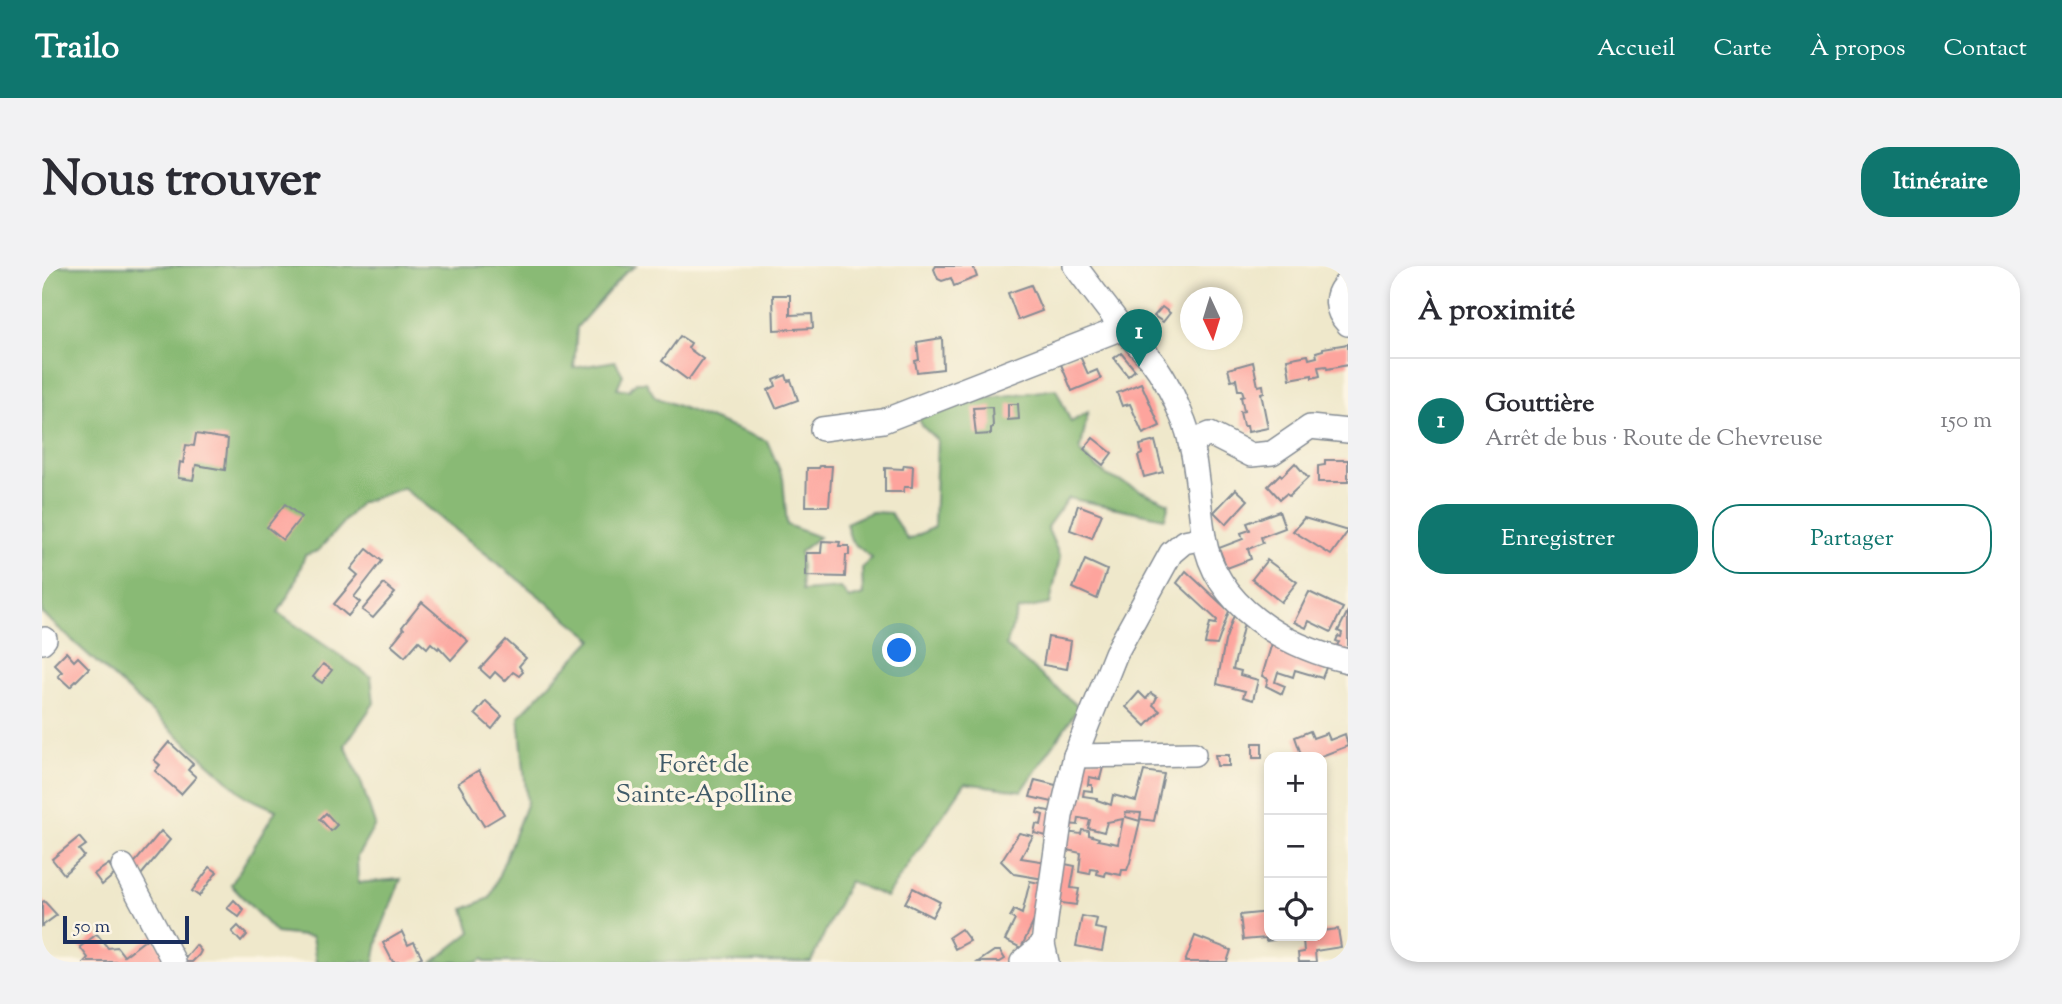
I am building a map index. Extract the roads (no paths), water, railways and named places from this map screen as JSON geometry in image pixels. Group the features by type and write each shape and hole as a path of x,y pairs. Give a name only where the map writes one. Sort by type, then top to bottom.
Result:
{"street":[{"path":"1075,266 1161,374 1182,415 1199,491 1204,538 1210,562 1222,585 1238,603 1278,635 1321,655 1348,661"},
{"path":"1348,282 1339,294 1337,302 1338,310 1348,324"},
{"path":"822,429 883,421 1122,328"},
{"path":"1190,443 1210,433 1251,455 1272,453 1310,427 1348,431"},
{"path":"1022,962 1045,953 1061,816 1075,756 1116,653 1171,553 1184,542 1204,538"},
{"path":"1075,756 1194,754"},
{"path":"123,866 174,962"}],"place":[{"name":"Gouttière","path":"1139,367"}],"park label":[{"name":"Forêt de Sainte-Apolline","path":"704,780"}]}
